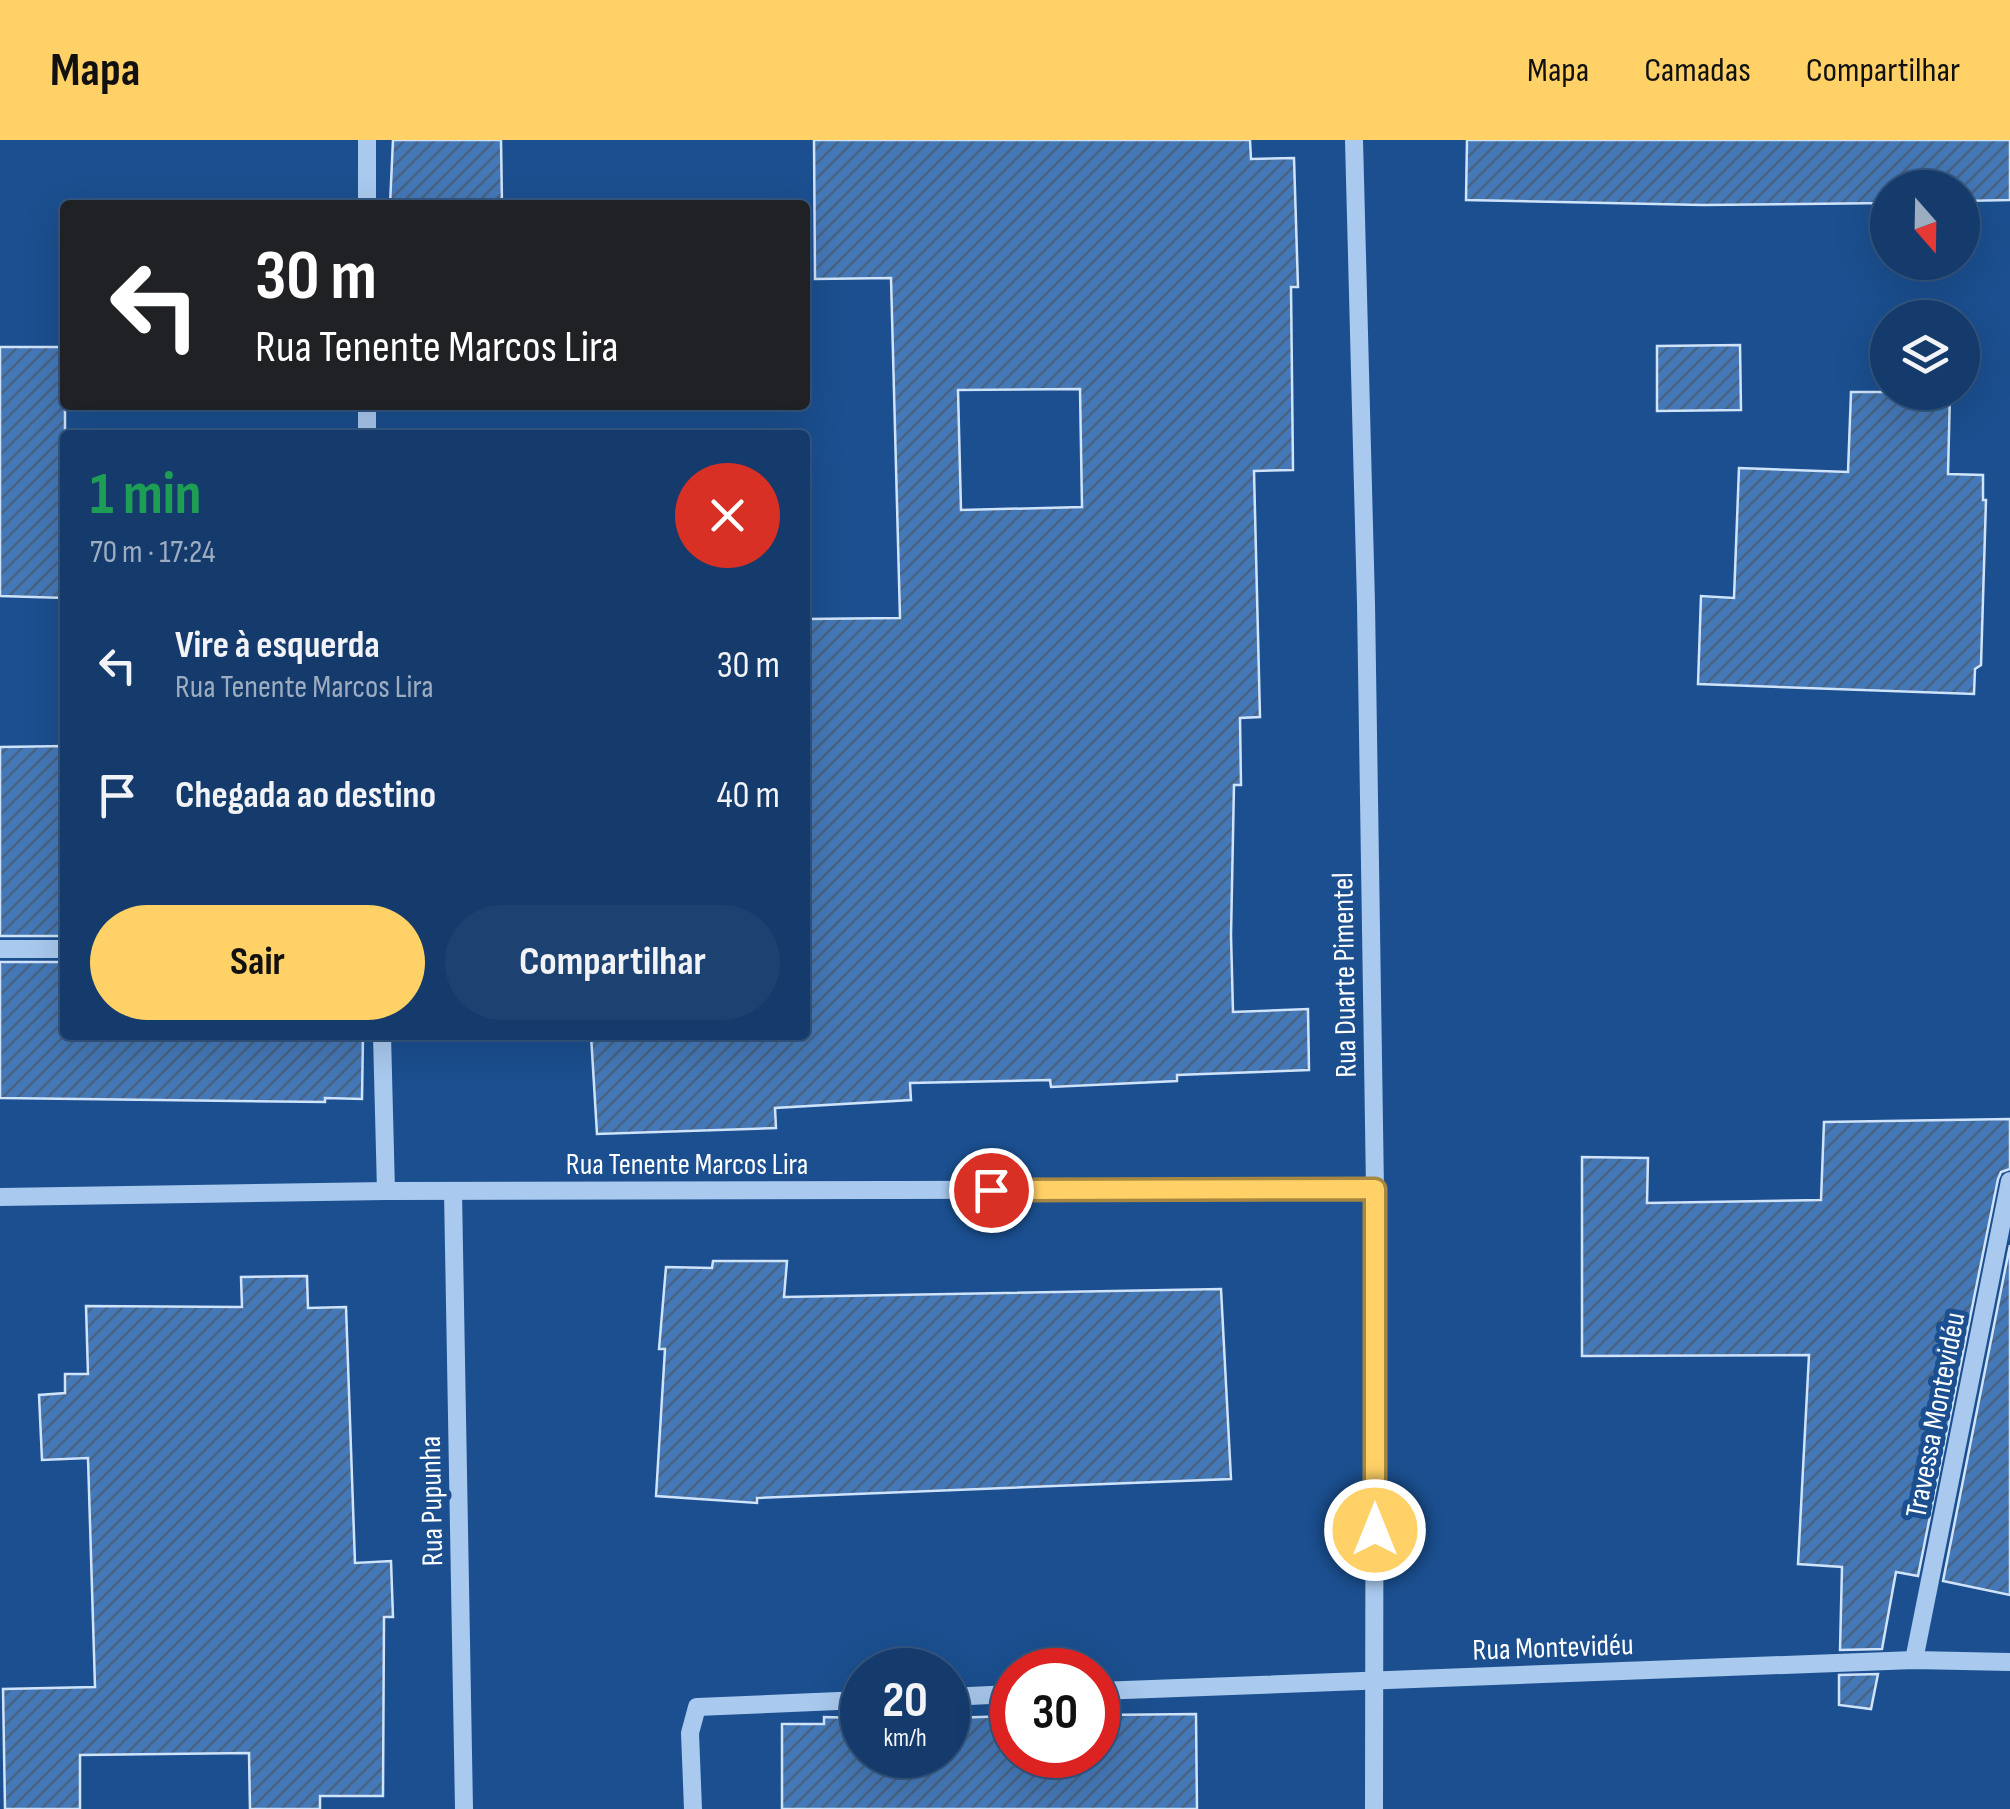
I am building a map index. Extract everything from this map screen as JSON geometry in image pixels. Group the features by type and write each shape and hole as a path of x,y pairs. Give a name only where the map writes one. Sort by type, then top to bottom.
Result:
{"street":[{"path":"367,140 367,200"},
{"name":"Rua Duarte Pimentel","path":"1354,140 1375,1189 1374,1809"},
{"path":"0,949 60,949"},
{"path":"382,1040 386,1191"},
{"name":"Travessa Montevidéu","path":"1914,1660 2010,1181"},
{"name":"Rua Tenente Marcos Lira","path":"0,1197 386,1191 1375,1189"},
{"name":"Rua Pupunha","path":"454,1192 464,1809"},
{"name":"Rua Montevidéu","path":"1120,1690 1914,1660 2010,1662"},
{"path":"693,1809 690,1733 698,1707 840,1701"}],"building":[{"path":"393,140 501,140 502,200 390,200"},
{"path":"814,140 1250,140 1251,159 1294,158 1298,287 1291,287 1293,470 1254,471 1260,717 1240,718 1241,785 1234,785 1231,935 1233,1012 1308,1009 1309,1070 1177,1075 1177,1081 1051,1087 1050,1080 910,1083 911,1100 775,1108 776,1128 597,1134 591,1040 810,1040 810,619 900,618 891,278 815,279","holes":["1080,389 1082,507 961,510 958,390"]},
{"path":"1467,140 2010,140 2010,200 1980,201 1980,170 1870,170 1870,203 1703,205 1466,200"},
{"path":"1740,345 1741,410 1657,411 1657,346"},
{"path":"0,347 60,347 60,410 65,410 65,430 60,430 60,598 0,596"},
{"path":"1851,392 1870,392 1870,410 1950,410 1948,474 1983,475 1986,500 1981,665 1975,669 1974,694 1698,684 1701,596 1734,598 1739,468 1848,472"},
{"path":"60,746 60,936 0,936 0,747"},
{"path":"0,962 60,962 60,1040 363,1040 362,1099 325,1098 325,1102 0,1098"},
{"path":"2010,1119 2010,1169 2001,1172 1998,1179 1918,1576 1896,1572 1882,1649 1840,1650 1842,1567 1798,1564 1809,1355 1582,1356 1582,1157 1648,1158 1647,1203 1821,1200 1824,1122"},
{"path":"2010,1245 2010,1595 1943,1581"},
{"path":"713,1261 787,1261 784,1297 1221,1289 1231,1479 757,1498 757,1503 656,1496 665,1349 659,1349 666,1267 712,1268"},
{"path":"307,1276 308,1308 346,1307 355,1563 391,1561 393,1617 384,1617 383,1796 320,1796 320,1809 250,1809 249,1753 80,1755 80,1809 5,1809 3,1689 95,1687 88,1458 42,1460 39,1395 65,1393 65,1374 88,1374 86,1306 242,1307 241,1277"},
{"path":"1878,1674 1871,1709 1839,1705 1839,1675"},
{"path":"1196,1714 1197,1809 782,1809 782,1724 824,1724 824,1717 840,1717 840,1778 970,1778 970,1717 990,1717 990,1778 1120,1778 1120,1715"}],"route":[{"path":"991,1190 1375,1189 1375,1530"}]}
